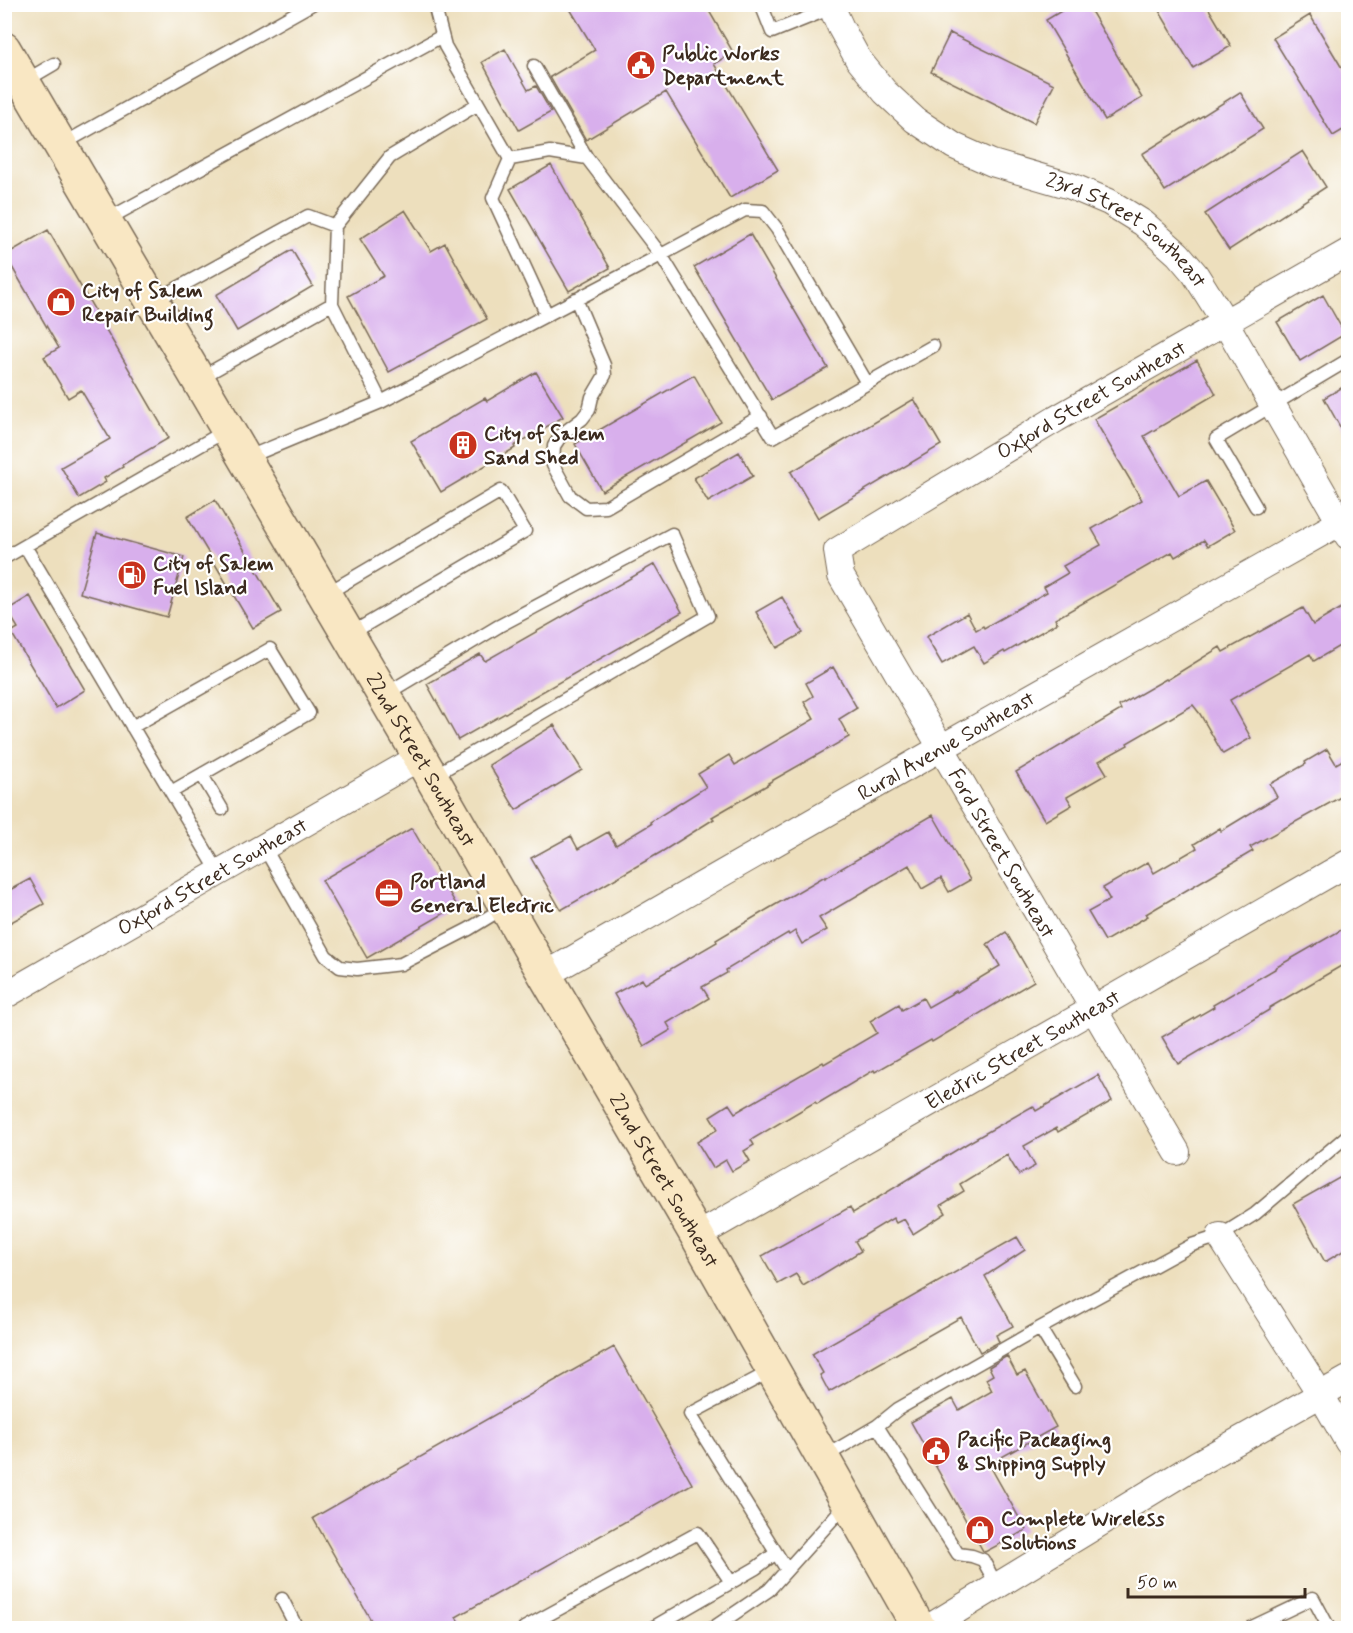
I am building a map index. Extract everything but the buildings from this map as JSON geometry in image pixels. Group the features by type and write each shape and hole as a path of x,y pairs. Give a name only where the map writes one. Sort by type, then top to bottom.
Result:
{"street":[{"name":"23rd Street Southeast","path":"834,6 841,28 858,59 885,92 915,120 954,146 992,163 1071,186 1108,202 1143,223 1172,249 1195,274 1346,525"},
{"name":"22nd Street Southeast","path":"4,49 426,767 920,1629"},
{"name":"Oxford Street Southeast","path":"837,551 1056,419 1348,252"},
{"name":"Rural Avenue Southeast","path":"545,975 941,748 1346,525"},
{"name":"Ford Street Southeast","path":"837,551 841,576 1177,1152"},
{"name":"Oxford Street Southeast","path":"4,996 264,847 426,767"},
{"name":"Electric Street Southeast","path":"696,1236 1348,863"},
{"path":"1220,1236 1348,1442"},
{"path":"928,1629 1197,1464 1348,1379"}],"lane":[{"path":"61,145 312,4"},
{"path":"434,4 445,46 510,159"},
{"path":"761,4 772,32 834,6"},
{"path":"105,220 442,36"},
{"path":"24,82 54,64"},
{"path":"534,66 587,158 661,255 773,437 933,346"},
{"path":"381,402 332,304 334,226 390,157 478,104"},
{"path":"510,159 550,152 587,158"},
{"path":"510,159 493,198 547,315"},
{"path":"245,458 381,402 745,210 763,211 777,230 867,383"},
{"path":"153,302 308,216 334,226"},
{"path":"576,299 604,365 605,375 592,397 589,410 582,419 562,434 554,446 553,465 570,496 586,508 606,507 761,416"},
{"path":"198,379 332,304"},
{"path":"1256,507 1216,438 1348,360"},
{"path":"4,558 228,429"},
{"path":"325,594 501,491 525,531 349,635"},
{"path":"384,695 499,626 672,534 708,616 426,767"},
{"path":"25,546 219,873"},
{"path":"132,727 270,649 309,713 171,792"},
{"path":"202,775 222,809"},
{"path":"264,847 326,956 340,967 357,969 401,964 506,907"},
{"path":"823,1458 877,1426 898,1409 1040,1328 1192,1245 1220,1236 1255,1214 1348,1135"},
{"path":"1040,1328 1075,1386"},
{"path":"773,1370 690,1414 787,1570"},
{"path":"877,1426 958,1554 982,1560 997,1586"},
{"path":"713,1629 767,1592 848,1502"},
{"path":"524,1629 698,1533 730,1582"},
{"path":"652,1629 756,1568 776,1553"},
{"path":"1250,1629 1313,1598 1329,1629"},
{"path":"282,1599 297,1629"}],"place":[{"name":"Public Works Department","path":"641,65"},
{"name":"City of Salem Repair Building","path":"61,302"},
{"name":"City of Salem Sand Shed","path":"463,445"},
{"name":"City of Salem Fuel Island","path":"132,575"},
{"name":"Portland General Electric","path":"389,893"},
{"name":"Pacific Packaging & Shipping Supply","path":"936,1451"},
{"name":"Complete Wireless Solutions","path":"980,1530"}]}
